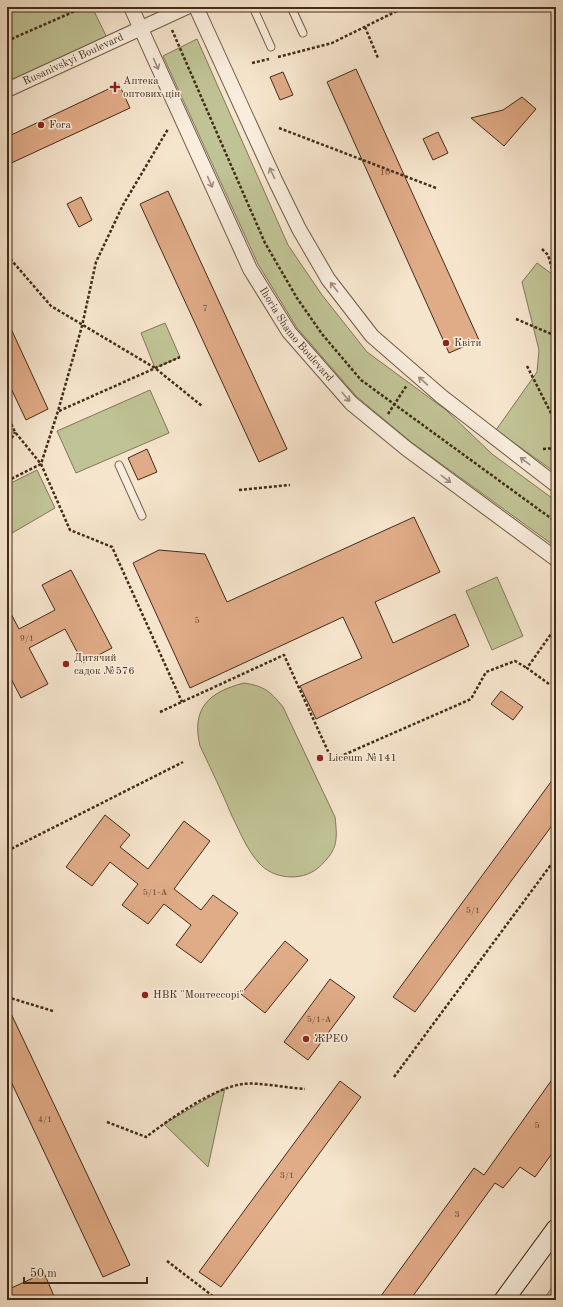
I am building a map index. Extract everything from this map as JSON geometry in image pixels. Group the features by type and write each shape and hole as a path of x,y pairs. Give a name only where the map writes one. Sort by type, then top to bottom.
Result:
{"street":[{"name":"Ihoria Shamo Boulevard","path":"131,7 250,269 289,332 351,403 481,505 556,559"},
{"name":"Rusanivskyi Boulevard","path":"7,90 187,7"},
{"path":"196,7 275,180 299,229 328,279 372,336 441,396 556,485"},
{"path":"504,1300 556,1230"}],"lane":[{"path":"253,7 271,47"},
{"path":"291,7 303,33"},
{"path":"119,465 142,516"}],"path":[{"path":"7,41 84,7"},
{"path":"252,63 332,43 405,7"},
{"path":"365,27 378,58"},
{"path":"279,128 436,188"},
{"path":"7,481 41,464 58,411 82,326 96,262 123,205 168,129"},
{"path":"542,249 548,255 556,282"},
{"path":"7,255 51,306 82,326 108,339 155,368 202,406"},
{"path":"516,319 556,336"},
{"path":"58,411 180,357"},
{"path":"527,366 556,423"},
{"path":"380,427 415,374"},
{"path":"7,414 15,432 41,464 70,530 112,547 182,702"},
{"path":"7,447 15,432"},
{"path":"543,449 556,448"},
{"path":"239,490 290,485"},
{"path":"527,668 556,627"},
{"path":"160,712 284,655 332,760 470,698 486,672 515,661 549,684"},
{"path":"7,851 183,762"},
{"path":"394,1077 556,858"},
{"path":"7,997 53,1011"},
{"path":"107,1122 146,1137 164,1124 225,1088 245,1084 305,1089"},
{"path":"167,1260 218,1300"}],"green space":[{"path":"7,7 92,7 109,42 7,90"},
{"path":"197,39 288,245 322,295 367,352 446,410 492,454 556,501 556,547 411,442 356,396 297,328 258,264 163,56"},
{"path":"537,263 556,277 556,473 496,430 537,372 539,350 522,282"},
{"path":"165,323 180,357 155,368 141,333"},
{"path":"150,390 169,433 76,473 57,431"},
{"path":"37,470 55,508 7,536 7,485"},
{"path":"497,577 523,636 492,650 466,591"},
{"path":"244,683 266,690 283,707 335,817 336,840 333,851 318,868 304,875 287,877 279,875 265,868 259,863 247,847 200,746 198,721 206,704 212,697 221,691"},
{"path":"225,1088 208,1167 164,1124"},
{"path":"556,1282 556,1300 543,1300"}],"building":[{"path":"356,69 479,340 449,353 327,82"},
{"path":"283,72 293,95 280,100 270,77"},
{"path":"119,84 130,108 7,165 7,137"},
{"path":"522,97 536,109 504,146 471,118 503,110"},
{"path":"438,132 448,153 433,160 423,139"},
{"path":"168,191 287,449 259,462 140,204"},
{"path":"81,197 92,220 79,227 67,204"},
{"path":"7,320 48,409 26,420 7,380"},
{"path":"147,449 157,472 138,480 128,458"},
{"path":"414,517 440,572 375,602 393,643 455,614 469,646 316,719 300,686 362,658 343,617 190,688 133,563 159,550 205,554 227,602"},
{"path":"71,570 112,648 83,663 65,629 29,648 48,684 21,698 7,671 7,606 19,629 55,610 42,585"},
{"path":"501,691 523,707 513,720 491,704"},
{"path":"556,775 556,820 415,1012 393,997"},
{"path":"105,815 130,835 120,847 148,869 184,821 210,841 174,889 201,910 213,895 238,913 201,963 176,945 191,925 164,904 148,924 122,905 138,884 110,862 92,886 66,867"},
{"path":"285,941 308,960 265,1013 241,994"},
{"path":"330,979 355,997 308,1060 284,1042"},
{"path":"7,1005 130,1265 103,1277 7,1073"},
{"path":"556,1074 556,1148 535,1177 520,1167 503,1188 495,1183 410,1300 378,1300 474,1168 484,1175"},
{"path":"340,1081 361,1097 221,1287 199,1272"},
{"path":"44,1273 54,1296 46,1300 7,1300 7,1290"}],"place":[{"name":"Аптека оптових цін","path":"115,87"},
{"name":"Fora","path":"41,125"},
{"name":"Квіти","path":"446,343"},
{"name":"Дитячий садок №576","path":"66,664"},
{"name":"Liceum №141","path":"320,758"},
{"name":"НВК \"Монтессорі\"","path":"145,995"},
{"name":"ЖРЕО","path":"306,1039"}]}
